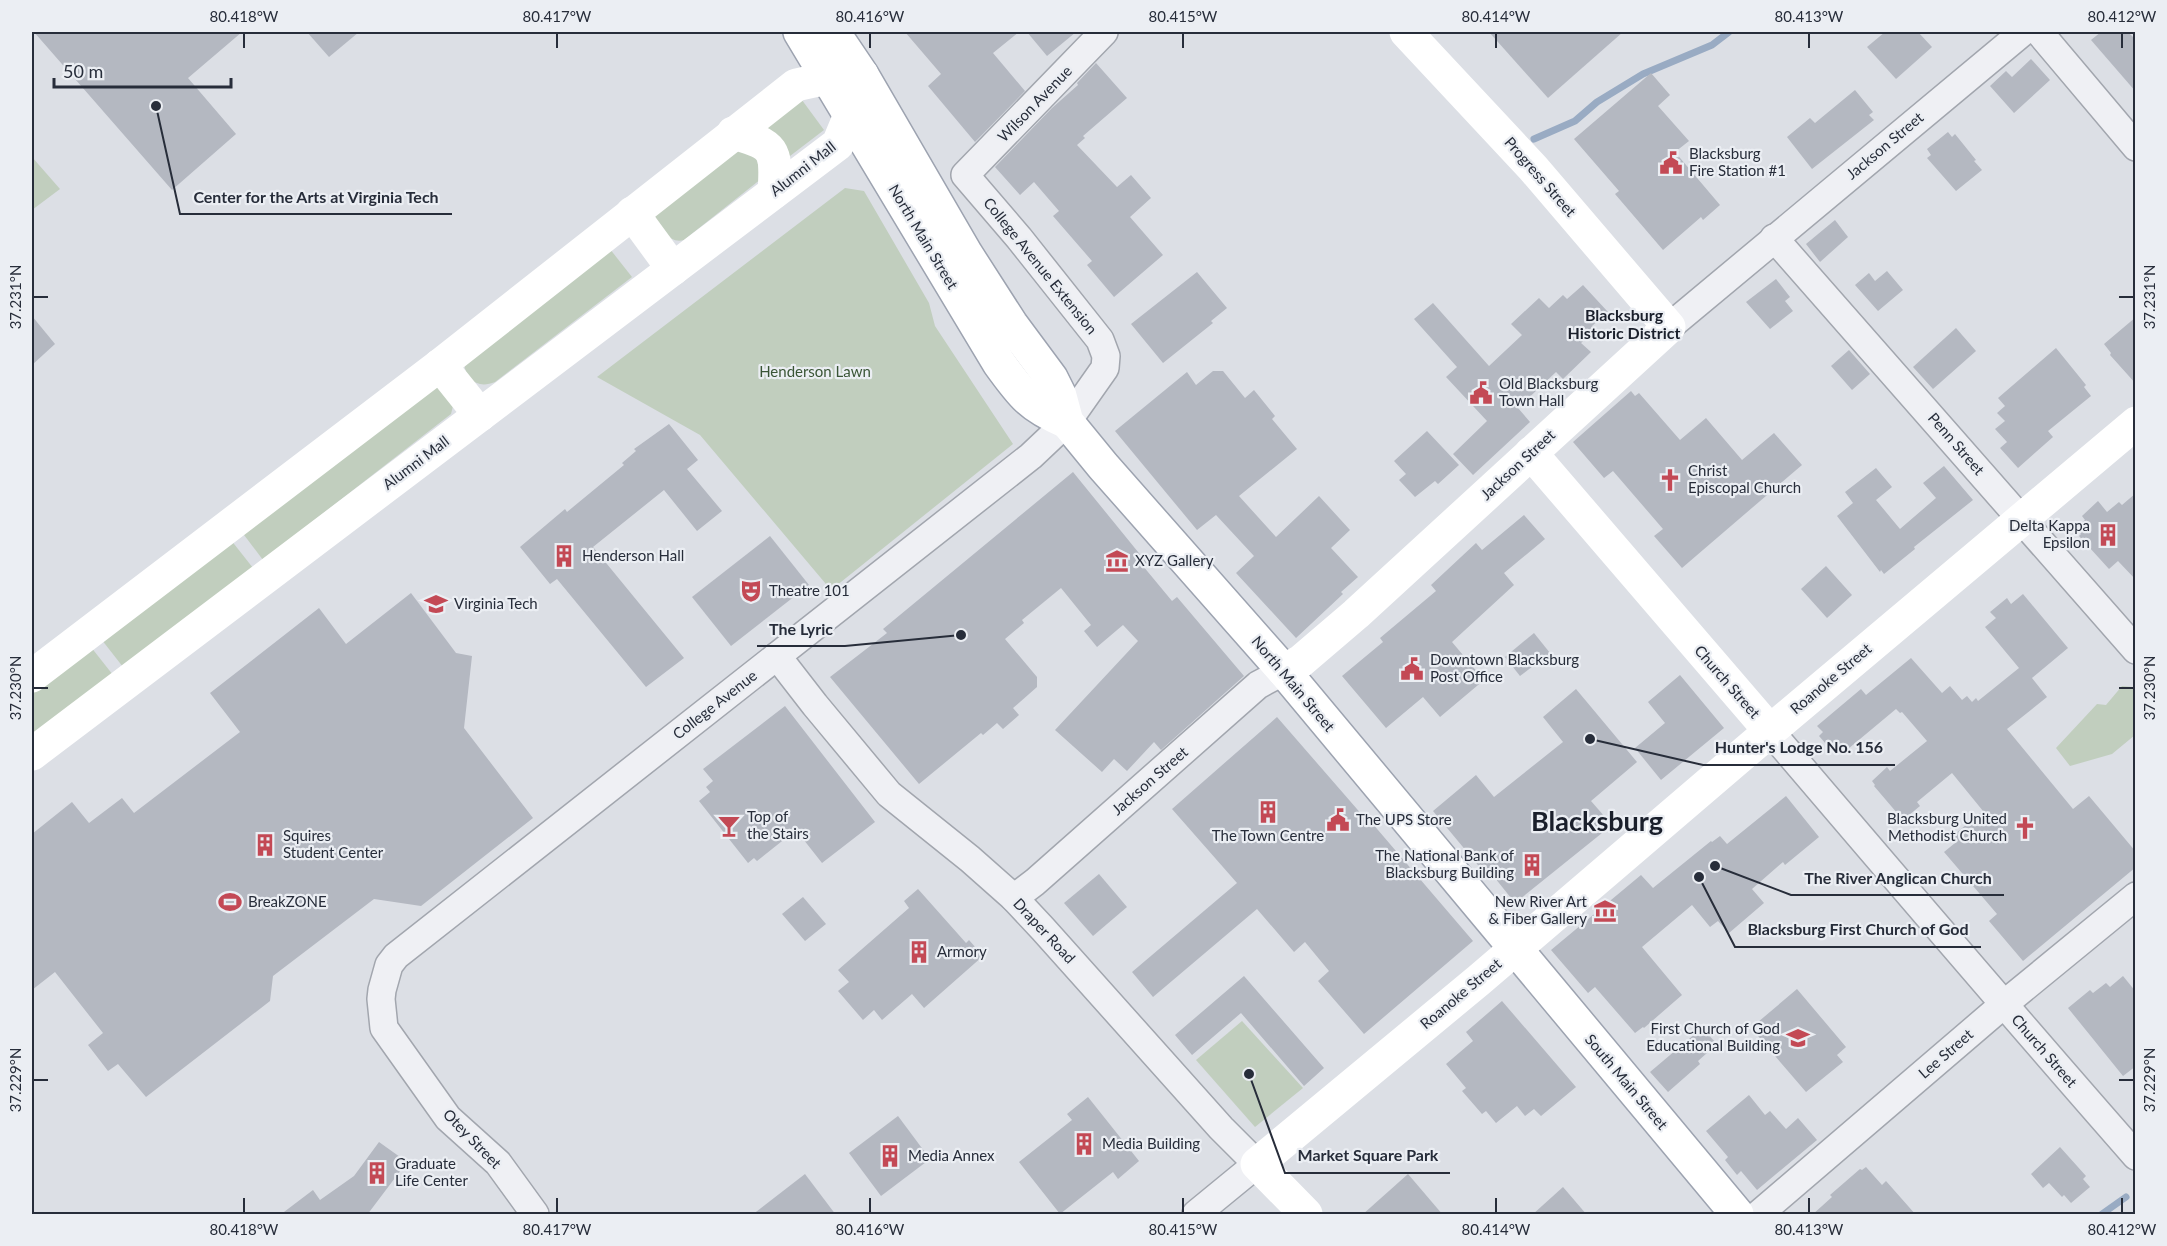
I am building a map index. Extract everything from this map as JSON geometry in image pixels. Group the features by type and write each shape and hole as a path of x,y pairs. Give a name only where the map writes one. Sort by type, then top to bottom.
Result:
{"street":[{"name":"North Main Street","path":"800,32 999,363 1019,392 1042,411 1068,422"},
{"name":"North Main Street","path":"832,32 862,75 966,254 1011,324 1051,378 1060,396 1068,422 1103,466 1284,671 1515,949"},
{"name":"Wilson Avenue","path":"964,175 1104,32"},
{"name":"Progress Street","path":"1406,32 1533,168 1669,327"},
{"name":"Jackson Street","path":"1014,898 1258,686 1301,661 1356,614 1669,327 2023,32"},
{"path":"2039,32 2136,147"},
{"path":"32,676 440,365 796,85 828,78 862,75"},
{"name":"Alumni Mall","path":"32,754 838,144 850,115 862,75"},
{"path":"733,133 766,145 774,154 776,166 774,192"},
{"name":"College Avenue Extension","path":"964,175 1034,256 1100,340 1106,356 1105,368 1068,422"},
{"path":"632,213 673,269"},
{"name":"Penn Street","path":"1774,238 2136,651"},
{"path":"440,365 480,415"},
{"name":"College Avenue","path":"381,999 385,977 396,956 1023,462 1068,422"},
{"name":"Roanoke Street","path":"1196,1215 1515,949 2136,423"},
{"name":"Church Street","path":"1531,453 1886,864 2003,1005 2136,1156"},
{"name":"Draper Road","path":"777,656 814,705 889,794 970,859 1014,898 1221,1128 1306,1215"},
{"name":"Lee Street","path":"1759,1215 2003,1005 2136,896"},
{"name":"South Main Street","path":"1515,949 1737,1215"},
{"name":"Otey Street","path":"381,999 384,1028 394,1044 448,1118 498,1163 535,1215"}],"green space":[{"path":"799,96 824,130 790,156 763,124"},
{"path":"732,145 754,145 761,179 684,240 671,238 661,228 655,216"},
{"path":"32,157 60,189 32,210"},
{"name":"Henderson Lawn","path":"845,188 864,191 929,303 935,326 1013,444 831,590 700,435 597,377"},
{"path":"606,244 632,277 495,382 483,384 470,378 464,362"},
{"path":"436,384 453,406 451,414 263,560 238,527"},
{"path":"227,535 253,568 123,667 98,635"},
{"path":"87,642 113,675 32,738 32,685"},
{"path":"2122,686 2133,687 2135,690 2135,735 2112,754 2070,766 2056,748 2097,704 2106,705"},
{"path":"1242,1021 1303,1088 1255,1127 1196,1060"}],"building":[{"path":"34,32 242,32 188,78 236,134 172,190"},
{"path":"307,32 359,32 329,57"},
{"path":"905,32 1019,32 993,53 1025,91 975,142 928,86 941,74"},
{"path":"1027,32 1076,32 1047,56"},
{"path":"1489,32 1623,32 1548,98"},
{"path":"1885,32 1918,32 1932,47 1896,79 1867,47"},
{"path":"2101,32 2128,32 2136,40 2136,92 2091,40"},
{"path":"2031,59 2050,80 2014,113 1990,86 2006,71 2012,77"},
{"path":"1096,63 1127,98 1083,136 1085,138 1077,145 1117,187 1131,175 1151,198 1130,217 1163,255 1114,297 1087,265 1092,261 1053,216 1059,211 1034,182 1020,195 995,167 1052,108 1078,85 1077,83"},
{"path":"1651,73 1670,95 1658,106 1689,141 1675,152 1720,205 1703,220 1701,217 1663,250 1615,194 1619,191 1574,139"},
{"path":"1855,90 1873,112 1869,115 1874,120 1812,169 1787,137 1810,118 1815,123"},
{"path":"1948,132 1952,137 1955,134 1982,170 1956,191 1927,158 1931,155 1927,149"},
{"path":"1835,220 1848,237 1820,262 1806,244"},
{"path":"1887,271 1903,290 1878,311 1855,285 1869,273 1875,281"},
{"path":"1197,272 1227,308 1211,321 1213,323 1163,363 1131,324"},
{"path":"1776,279 1790,297 1785,301 1793,311 1770,329 1746,302"},
{"path":"1583,285 1608,312 1592,326 1595,330 1581,343 1591,352 1563,379 1556,372 1518,408 1530,422 1473,475 1453,454 1487,421 1446,377 1457,367 1414,319 1433,303 1489,366 1522,335 1511,324 1539,298 1549,308 1563,295 1567,299"},
{"path":"32,316 55,344 32,365"},
{"path":"2136,317 2136,384 2110,355 2111,353 2104,344"},
{"path":"1956,328 1976,351 1933,389 1913,367"},
{"path":"2056,348 2086,385 2084,387 2091,396 2048,431 2053,437 2018,468 2000,448 2007,442 1995,429 2005,421 1997,413 2005,406 1998,398"},
{"path":"1849,350 1870,374 1852,390 1831,366"},
{"path":"1213,371 1223,371 1245,398 1254,390 1275,416 1272,419 1297,449 1239,496 1276,537 1319,496 1350,530 1331,548 1358,577 1296,638 1236,573 1254,556 1216,515 1197,530 1115,431 1187,372 1196,385"},
{"name":"Christ Episcopal Church","path":"1631,391 1635,396 1639,393 1680,440 1706,418 1742,460 1774,433 1802,465 1682,568 1654,536 1663,529 1613,471 1604,478 1573,442"},
{"name":"Henderson Hall","path":"669,424 698,460 687,469 722,511 697,531 664,490 593,547 684,658 646,687 557,579 550,584 520,547 565,509 567,512 624,465 622,463 636,451 634,449"},
{"path":"1427,431 1459,465 1438,484 1435,481 1415,497 1399,480 1406,474 1394,461"},
{"path":"1944,466 1973,500 1884,574 1881,570 1880,572 1837,516 1853,503 1845,492 1876,468 1892,487 1876,500 1900,529 1936,498 1923,483"},
{"path":"1073,472 1147,563 1143,566 1172,601 1177,597 1244,676 1161,750 1154,742 1127,771 1114,759 1102,772 1055,730 1138,641 1123,625 1097,647 1084,631 1091,625 1061,588 1022,620 1024,623 1005,639 1037,677 1037,687 1013,708 1019,715 1003,729 997,723 983,735 981,733 919,784 830,677 887,633 883,629"},
{"name":"Delta Kappa Epsilon","path":"2136,493 2136,580 2118,561 2109,569 2079,536 2081,534 2076,528 2085,520 2082,516 2098,501 2107,512 2119,502 2122,505"},
{"path":"1524,515 1545,539 1504,573 1514,585 1452,642 1484,680 1440,717 1423,697 1386,728 1342,676 1383,642 1380,638 1436,591 1431,585 1476,543 1482,550"},
{"name":"Theatre 101","path":"770,536 809,585 731,646 692,597"},
{"path":"1826,566 1852,595 1827,618 1801,589"},
{"name":"Squires Student Center","path":"411,593 456,653 472,656 464,728 533,818 421,906 374,899 273,976 270,1001 146,1097 118,1064 108,1071 88,1045 103,1033 55,972 32,990 32,834 72,802 89,823 122,798 134,813 240,732 210,693 319,608 346,644"},
{"name":"Blacksburg United Methodist Church","path":"2023,594 2068,648 2032,678 2047,697 2007,729 2073,809 2089,796 2136,852 2136,867 2023,961 1989,921 1997,914 1944,852 1955,843 1950,838 1983,811 1952,773 1917,802 1920,806 1903,820 1874,786 1872,781 1887,767 1890,771 1927,741 1902,712 1896,709 1842,754 1837,748 1833,752 1819,736 1823,732 1817,726 1861,689 1866,695 1911,658 1942,693 1950,686 1962,700 1967,696 1972,702 1976,698 1978,701 2019,668 1985,627 1996,618 1990,612 2007,598 2011,604"},
{"path":"1534,633 1550,653 1520,676 1505,657"},
{"path":"1680,675 1724,728 1661,780 1635,748 1665,723 1648,702"},
{"path":"1576,689 1637,762 1591,801 1612,825 1515,903 1491,873 1487,876 1433,811 1476,775 1494,797 1563,742 1543,717"},
{"path":"785,706 875,822 822,863 796,830 757,861 754,858 748,863 699,801 710,792 706,787 713,781 703,769"},
{"path":"1277,717 1473,941 1364,1034 1318,981 1329,971 1305,942 1294,952 1257,909 1153,997 1132,972 1237,883 1172,809"},
{"path":"1786,796 1819,837 1785,865 1783,862 1752,889 1764,903 1729,933 1718,921 1710,927 1692,905 1642,947 1682,995 1635,1033 1595,987 1588,993 1551,950 1641,875 1653,888 1711,841 1720,836 1727,844"},
{"path":"1099,874 1127,907 1093,936 1064,903"},
{"name":"Armory","path":"918,889 966,943 969,940 983,956 924,1008 912,994 882,1020 874,1010 863,1020 838,991 849,982 838,970 909,908 904,901"},
{"path":"803,897 826,924 805,941 782,914"},
{"path":"1244,976 1324,1068 1304,1086 1241,1013 1192,1055 1175,1035"},
{"path":"2123,976 2136,992 2136,1066 2123,1076 2068,1008 2090,990 2093,993 2106,983 2110,987"},
{"name":"First Church of God Educational Building","path":"1797,989 1846,1047 1837,1055 1843,1062 1806,1092 1751,1028"},
{"path":"1502,1001 1576,1087 1541,1116 1534,1109 1525,1116 1517,1106 1496,1123 1486,1111 1482,1114 1462,1091 1466,1088 1446,1064 1473,1041 1466,1032"},
{"path":"1702,1028 1717,1044 1698,1061 1700,1064 1668,1092 1650,1072"},
{"path":"1749,1095 1765,1115 1770,1111 1786,1129 1798,1118 1817,1140 1757,1190 1741,1171 1737,1175 1725,1160 1728,1157 1706,1131"},
{"name":"Media Building","path":"1088,1097 1139,1161 1118,1179 1113,1172 1060,1214 1019,1162 1072,1120 1067,1114"},
{"name":"Media Annex","path":"898,1116 930,1159 881,1196 849,1153"},
{"name":"Graduate Life Center","path":"379,1142 407,1162 367,1215 280,1215 313,1190 320,1200 354,1176"},
{"path":"2060,1147 2086,1176 2083,1179 2090,1187 2071,1203 2049,1183 2043,1188 2031,1174"},
{"path":"1866,1167 1882,1185 1886,1181 1916,1215 1812,1215 1832,1197 1830,1195 1860,1169"},
{"path":"805,1174 836,1215 752,1215"},
{"path":"1408,1174 1443,1215 1362,1215"},
{"path":"1563,1187 1587,1215 1532,1215"}],"waterway":[{"path":"1534,139 1575,121 1597,102 1643,74 1712,45 1729,32"},
{"path":"2102,1214 2126,1197"}],"place":[{"name":"Center for the Arts at Virginia Tech","path":"156,106"},
{"name":"Blacksburg Fire Station #1","path":"1671,163"},
{"name":"Old Blacksburg Town Hall","path":"1481,393"},
{"name":"Christ Episcopal Church","path":"1670,480"},
{"name":"Delta Kappa Epsilon","path":"2108,535"},
{"name":"Henderson Hall","path":"564,556"},
{"name":"XYZ Gallery","path":"1117,561"},
{"name":"Theatre 101","path":"751,591"},
{"name":"Virginia Tech","path":"436,604"},
{"name":"The Lyric","path":"961,635"},
{"name":"Downtown Blacksburg Post Office","path":"1412,669"},
{"name":"Hunter's Lodge No. 156","path":"1590,739"},
{"name":"The Town Centre","path":"1268,812"},
{"name":"The UPS Store","path":"1338,820"},
{"name":"Top of the Stairs","path":"729,826"},
{"name":"Blacksburg United Methodist Church","path":"2025,828"},
{"name":"Squires Student Center","path":"265,845"},
{"name":"The National Bank of Blacksburg Building","path":"1532,865"},
{"name":"The River Anglican Church","path":"1715,866"},
{"name":"Blacksburg First Church of God","path":"1699,877"},
{"name":"BreakZONE","path":"230,902"},
{"name":"New River Art & Fiber Gallery","path":"1605,911"},
{"name":"Armory","path":"919,952"},
{"name":"First Church of God Educational Building","path":"1798,1038"},
{"name":"Market Square Park","path":"1249,1074"},
{"name":"Media Building","path":"1084,1144"},
{"name":"Media Annex","path":"890,1156"},
{"name":"Graduate Life Center","path":"377,1173"}],"district":[{"name":"Blacksburg Historic District","path":"1624,324"},
{"name":"Blacksburg","path":"1597,822"}]}
